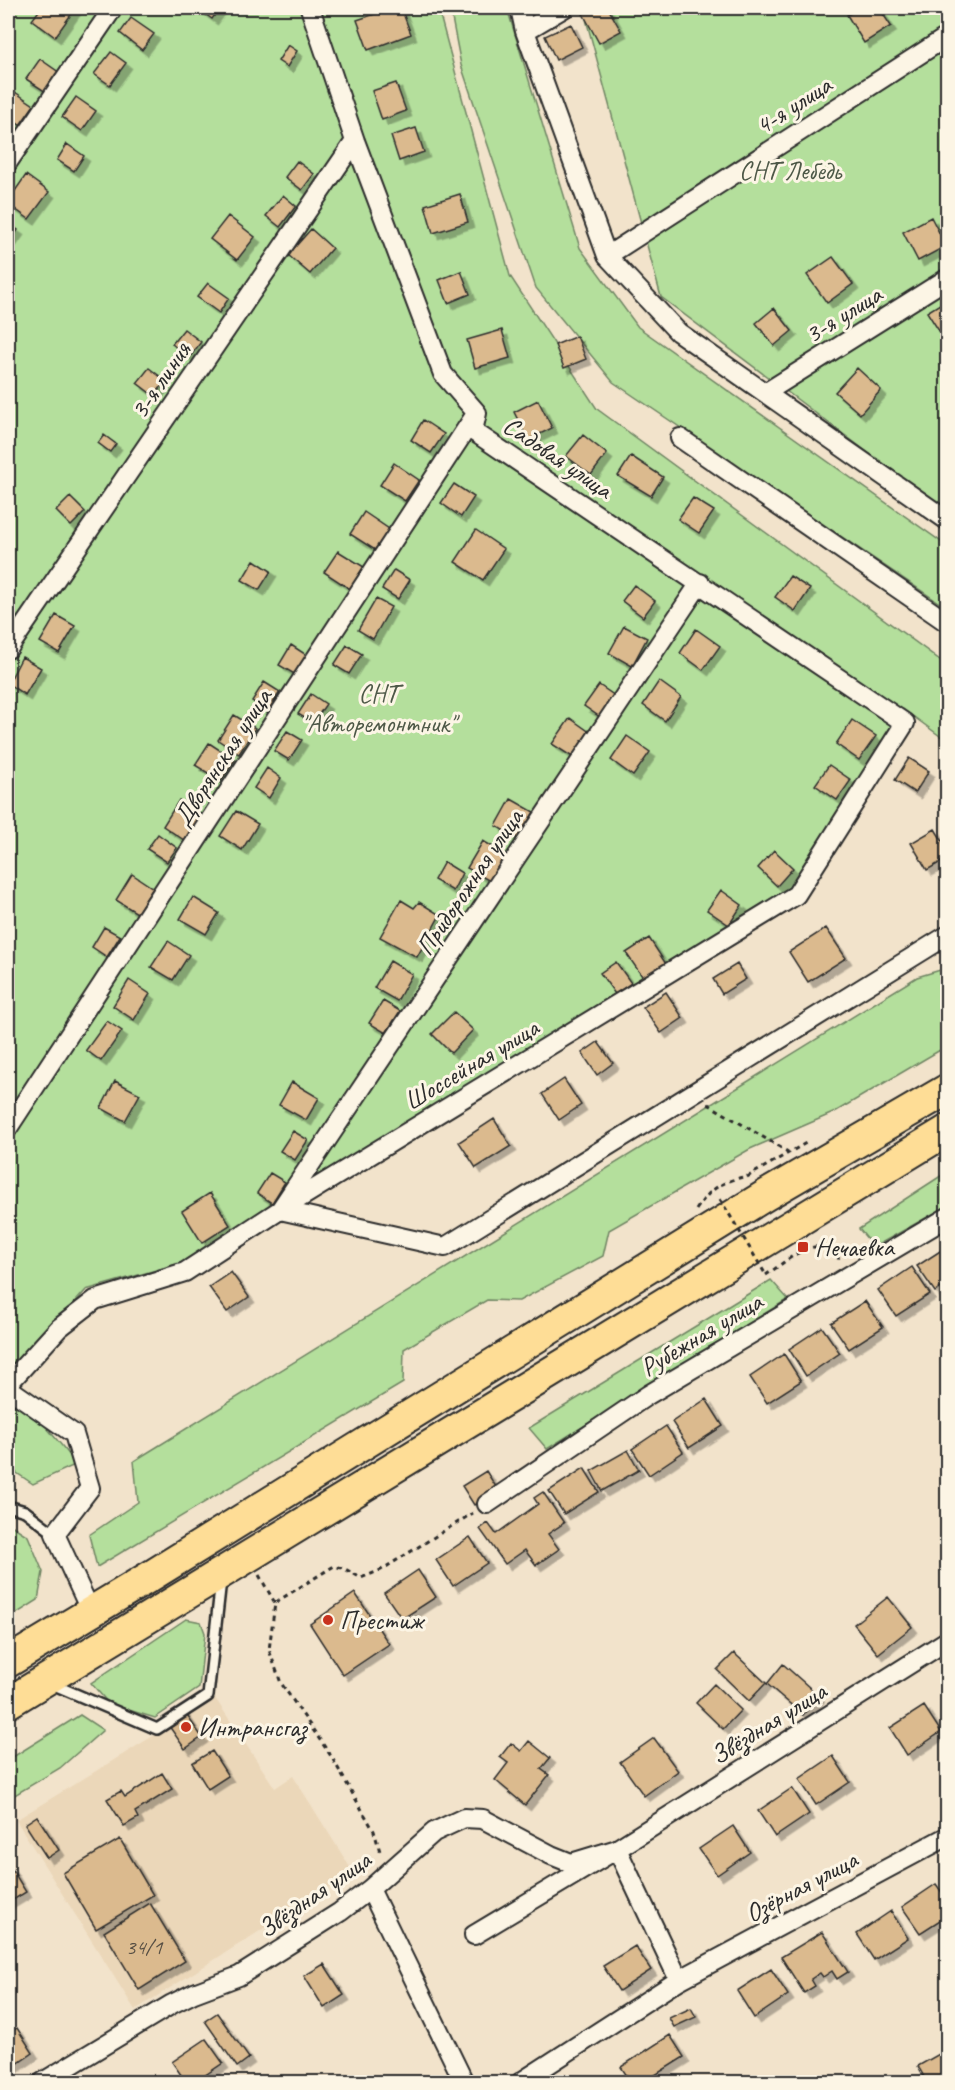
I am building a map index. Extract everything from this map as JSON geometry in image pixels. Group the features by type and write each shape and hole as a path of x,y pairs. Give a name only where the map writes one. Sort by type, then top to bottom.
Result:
{"highway":[{"path":"8,1662 766,1195 948,1089"},
{"path":"8,1703 948,1130"}],"street":[{"path":"8,162 113,8"},
{"name":"Садовая улица","path":"310,8 355,141 443,374 477,413 473,431 905,723"},
{"path":"520,8 525,31 607,256 678,332 948,521"},
{"path":"525,31 564,8"},
{"name":"4-я улица","path":"607,256 948,36"},
{"name":"3-я линия","path":"8,649 355,141"},
{"name":"3-я улица","path":"765,393 948,278"},
{"name":"Дворянская улица","path":"8,1128 477,413"},
{"path":"680,438 948,623"},
{"name":"Придорожная улица","path":"280,1210 700,583"},
{"name":"Шоссейная улица","path":"8,1386 59,1328 95,1300 185,1272 280,1210 796,895 905,723"},
{"path":"280,1210 445,1247 948,934"},
{"name":"Рубежная улица","path":"487,1504 648,1395 948,1217"},
{"path":"8,1386 74,1434 90,1488 55,1534 91,1612"},
{"name":"Звёздная улица","path":"474,1935 616,1849 948,1640"},
{"name":"Звёздная улица","path":"43,2082 172,2004 239,1976 339,1912 370,1889 434,1832 464,1818 483,1819 571,1863 616,1849"},
{"name":"Озёрная улица","path":"521,2082 679,1980 948,1836"},
{"path":"616,1849 679,1980"},
{"path":"370,1889 464,2082"}],"lane":[{"path":"8,1506 25,1510 55,1534"},
{"path":"44,1680 157,1729 208,1696 222,1572"}],"path":[{"path":"691,1094 788,1152"},
{"path":"720,1199 766,1275 808,1248 818,1245 834,1251 849,1275"},
{"path":"275,1603 334,1566 361,1578 381,1570 487,1504"},
{"path":"248,1556 275,1603 269,1650 281,1683 331,1756 374,1831 383,1863 370,1889"}],"shaded area":[{"name":"Интрансгаз","path":"215,1698 275,1788 293,1776 353,1872 135,2010 16,1820"}],"green space":[{"name":"СНТ \"Авторемонтник\"","path":"8,8 438,8 510,276 597,409 948,666 947,741 903,709 792,887 184,1262 86,1290 11,1374 8,1372"},
{"path":"450,8 507,8 580,248 638,327 947,546 947,608 613,382 536,288 461,65"},
{"name":"СНТ Лебедь","path":"583,8 947,8 947,512 661,297"},
{"path":"947,968 947,1046 833,1113 750,1149 609,1230 603,1256 519,1301 487,1300 404,1349 403,1383 97,1567 89,1535 138,1502 134,1461 917,977"},
{"path":"947,1172 947,1206 874,1247 859,1229"},
{"path":"771,1280 788,1299 547,1449 529,1428"},
{"path":"8,1397 38,1417 77,1464 33,1484 8,1467"},
{"path":"8,1523 28,1536 43,1572 38,1600 8,1619"},
{"path":"186,1619 201,1622 205,1633 199,1688 155,1718 109,1704 91,1683"},
{"path":"80,1715 103,1730 60,1768 8,1799 8,1760"}],"building":[{"path":"41,8 75,9 55,37 32,20"},
{"path":"197,8 220,8 212,19"},
{"path":"393,8 401,8 411,34 368,50 357,20"},
{"path":"608,8 621,31 599,43 581,10"},
{"path":"860,8 879,8 891,26 864,43 847,15"},
{"path":"131,18 154,34 142,50 120,33"},
{"path":"571,24 582,47 556,60 545,36"},
{"path":"288,45 297,51 287,67 278,61"},
{"path":"111,52 126,63 110,85 94,74"},
{"path":"40,59 60,73 46,92 26,79"},
{"path":"396,83 406,111 382,120 372,91"},
{"path":"9,88 34,105 20,125 8,117"},
{"path":"76,97 96,111 82,131 62,117"},
{"path":"416,128 424,152 399,161 391,136"},
{"path":"67,144 84,156 74,171 57,160"},
{"path":"297,161 314,174 302,190 285,177"},
{"path":"26,175 49,192 29,219 8,204"},
{"path":"460,194 468,222 433,233 425,205"},
{"path":"283,195 296,206 280,227 266,216"},
{"path":"228,216 255,237 237,260 210,239"},
{"path":"931,217 946,246 918,261 903,232"},
{"path":"8,223 18,230 8,244"},
{"path":"311,229 332,248 310,274 288,255"},
{"path":"833,257 853,284 827,303 807,275"},
{"path":"461,271 470,294 448,303 439,280"},
{"path":"208,283 229,298 219,313 197,297"},
{"path":"948,299 948,326 939,331 927,312"},
{"path":"774,308 792,331 774,346 756,323"},
{"path":"184,329 201,342 189,358 172,344"},
{"path":"502,330 510,358 475,368 467,340"},
{"path":"577,336 586,359 564,368 555,345"},
{"path":"149,368 166,381 154,396 137,383"},
{"path":"857,368 881,390 860,414 835,392"},
{"path":"538,400 552,428 528,440 514,412"},
{"path":"423,420 444,434 431,453 411,440"},
{"path":"104,435 116,444 110,452 98,443"},
{"path":"583,435 607,454 591,475 566,456"},
{"path":"631,456 663,477 651,496 618,476"},
{"path":"394,463 419,480 405,501 380,485"},
{"path":"454,484 474,497 461,517 441,503"},
{"path":"70,497 85,512 71,526 56,511"},
{"path":"693,498 714,511 699,533 678,519"},
{"path":"364,512 389,529 375,550 350,534"},
{"path":"476,530 504,549 483,580 455,562"},
{"path":"338,551 364,567 350,589 324,572"},
{"path":"254,560 271,571 259,590 242,580"},
{"path":"394,570 410,580 398,599 382,589"},
{"path":"790,576 810,589 795,611 775,597"},
{"path":"634,585 655,601 643,617 622,601"},
{"path":"376,599 391,607 373,639 358,630"},
{"path":"56,615 75,626 59,653 40,642"},
{"path":"624,626 647,638 632,666 609,653"},
{"path":"696,629 720,646 703,670 680,653"},
{"path":"291,645 308,656 296,675 279,665"},
{"path":"347,645 362,654 349,674 334,665"},
{"path":"22,657 41,668 25,695 8,684"},
{"path":"659,681 681,697 665,721 643,705"},
{"path":"264,682 280,692 268,711 252,701"},
{"path":"599,685 615,696 600,717 584,706"},
{"path":"311,694 326,704 313,723 298,714"},
{"path":"234,715 255,728 239,754 218,740"},
{"path":"570,718 591,733 574,758 552,744"},
{"path":"852,720 876,736 859,760 836,744"},
{"path":"287,731 302,740 289,760 274,751"},
{"path":"627,736 650,752 633,776 611,760"},
{"path":"209,743 235,760 221,781 195,765"},
{"path":"909,758 929,771 915,793 895,780"},
{"path":"829,765 851,780 837,800 815,785"},
{"path":"267,768 281,778 269,798 254,788"},
{"path":"511,799 534,812 518,839 496,826"},
{"path":"179,800 201,814 184,840 163,826"},
{"path":"236,811 258,824 242,850 220,836"},
{"path":"935,829 948,850 948,858 927,870 911,843"},
{"path":"158,834 177,848 167,862 147,849"},
{"path":"483,841 505,854 490,881 467,868"},
{"path":"774,850 793,868 777,886 758,868"},
{"path":"444,862 462,873 453,891 434,880"},
{"path":"132,874 153,888 137,913 116,900"},
{"path":"721,890 742,905 729,925 707,910"},
{"path":"193,897 219,913 206,934 180,919"},
{"path":"401,900 414,908 419,902 440,915 417,957 380,937"},
{"path":"104,927 120,936 107,957 92,947"},
{"path":"826,928 846,958 808,982 789,952"},
{"path":"649,938 666,964 644,979 626,953"},
{"path":"168,941 189,955 173,980 151,967"},
{"path":"390,961 412,974 397,1001 374,988"},
{"path":"616,962 631,983 615,994 600,973"},
{"path":"737,964 746,979 722,994 713,979"},
{"path":"129,980 150,994 134,1020 113,1006"},
{"path":"666,992 683,1018 661,1033 643,1007"},
{"path":"383,1001 400,1011 386,1033 369,1023"},
{"path":"454,1012 473,1030 451,1053 432,1034"},
{"path":"107,1021 122,1031 101,1061 86,1050"},
{"path":"598,1042 613,1063 597,1075 582,1053"},
{"path":"564,1079 581,1105 559,1120 542,1094"},
{"path":"115,1081 140,1094 125,1121 101,1108"},
{"path":"292,1082 319,1098 306,1120 279,1105"},
{"path":"494,1119 511,1146 476,1168 459,1142"},
{"path":"293,1131 308,1140 295,1160 280,1151"},
{"path":"270,1173 285,1182 272,1203 257,1193"},
{"path":"210,1193 230,1225 202,1243 182,1211"},
{"path":"948,1246 948,1283 935,1292 917,1266"},
{"path":"912,1267 930,1294 896,1316 878,1290"},
{"path":"231,1272 249,1297 227,1312 209,1287"},
{"path":"865,1301 883,1327 849,1349 831,1323"},
{"path":"822,1327 840,1353 806,1376 789,1349"},
{"path":"784,1354 801,1381 767,1403 750,1377"},
{"path":"706,1399 723,1426 689,1448 672,1422"},
{"path":"666,1426 683,1452 649,1475 632,1449"},
{"path":"628,1450 639,1470 602,1491 591,1471"},
{"path":"584,1468 599,1492 564,1514 549,1491"},
{"path":"486,1471 498,1490 474,1505 462,1486"},
{"path":"543,1492 564,1523 548,1534 559,1549 536,1565 525,1550 505,1564 480,1529 488,1523 496,1534 538,1504 534,1498"},
{"path":"470,1537 487,1563 453,1586 436,1560"},
{"path":"418,1570 436,1597 402,1619 384,1593"},
{"path":"355,1593 389,1644 343,1675 310,1624"},
{"path":"888,1597 912,1627 878,1654 854,1624"},
{"path":"734,1653 766,1683 749,1701 717,1670"},
{"path":"783,1664 819,1696 803,1715 767,1684"},
{"path":"714,1684 741,1710 723,1729 696,1703"},
{"path":"924,1706 941,1732 907,1755 890,1728"},
{"path":"181,1707 202,1737 185,1749 164,1719"},
{"path":"654,1738 678,1771 644,1796 620,1762"},
{"path":"529,1741 550,1758 541,1769 549,1775 525,1805 495,1780 508,1763 500,1757 511,1743 521,1751"},
{"path":"212,1751 228,1776 208,1789 192,1763"},
{"path":"833,1756 850,1782 816,1805 799,1779"},
{"path":"162,1773 172,1789 135,1812 138,1818 124,1826 107,1799 121,1791 125,1797"},
{"path":"792,1788 809,1814 775,1837 758,1811"},
{"path":"37,1816 59,1850 47,1858 25,1824"},
{"path":"733,1826 750,1852 717,1875 699,1849"},
{"path":"120,1839 153,1895 96,1929 63,1873"},
{"path":"10,1866 26,1892 8,1903 8,1868"},
{"path":"936,1884 948,1901 948,1915 920,1933 902,1907"},
{"path":"150,1903 185,1961 139,1990 104,1932"},
{"path":"891,1911 908,1938 874,1960 857,1934"},
{"path":"822,1932 848,1972 837,1979 832,1971 823,1977 820,1973 811,1979 815,1986 804,1993 781,1957"},
{"path":"635,1946 651,1970 619,1991 603,1966"},
{"path":"324,1964 344,1995 324,2008 304,1976"},
{"path":"771,1969 788,1995 754,2018 737,1991"},
{"path":"691,2008 696,2017 674,2027 669,2018"},
{"path":"217,2013 249,2058 237,2067 205,2021"},
{"path":"17,2028 33,2053 8,2070 8,2034"},
{"path":"670,2035 684,2057 644,2082 631,2082 621,2067"},
{"path":"206,2039 223,2063 195,2082 186,2082 172,2062"},
{"path":"948,2049 948,2081 927,2082 918,2066"}],"place":[{"name":"Нечаевка","path":"803,1247"},
{"name":"Престиж","path":"328,1620"},
{"name":"Интрансгаз","path":"186,1727"}]}
